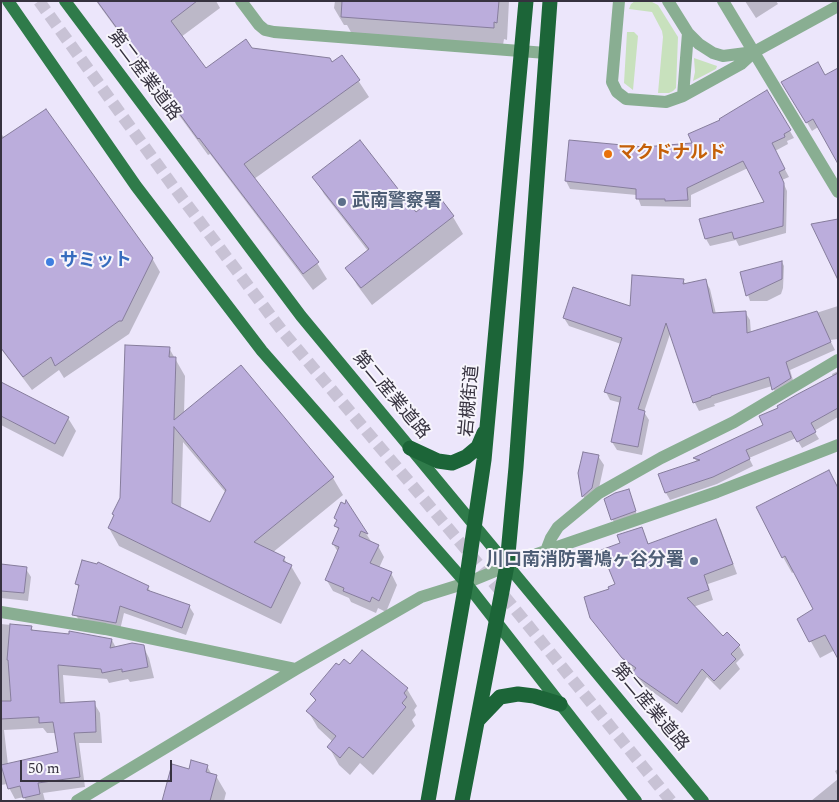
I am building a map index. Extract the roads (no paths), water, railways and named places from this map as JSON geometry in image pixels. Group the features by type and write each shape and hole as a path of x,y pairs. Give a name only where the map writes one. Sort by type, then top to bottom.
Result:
{"highway":[{"name":"岩槻街道","path":"428,801 466,583 488,423 526,1"},
{"path":"462,801 507,565 517,457 550,1"},
{"path":"410,448 438,461 452,462 466,457 478,447 488,423"},
{"path":"478,720 500,697 518,694 534,696 560,704"}],"main road":[{"path":"8,1 136,186 262,351 466,583 636,801"},
{"name":"第二産業道路","path":"65,1 301,316 703,801"}],"street":[{"path":"241,1 259,25 265,30 274,32 546,53"},
{"path":"619,1 612,82 616,92 626,98 666,102 683,96 741,64 754,52 838,6"},
{"path":"668,1 688,33 699,44 713,53 723,56 754,52"},
{"path":"723,1 838,192"},
{"path":"683,96 688,33"},
{"path":"546,551 558,527 599,493 668,454 734,422 838,360"},
{"path":"77,801 296,669 421,597 466,583 507,565 717,492 838,445"},
{"path":"1,612 105,629 296,669"}],"tunnel":[{"path":"39,1 173,186 283,332 475,560 671,801"}],"place":[{"name":"マクドナルド","path":"608,154"},
{"name":"武南警察署","path":"342,202"},
{"name":"サミット","path":"50,262"},
{"name":"川口南消防署鳩ヶ谷分署","path":"694,561"}]}
